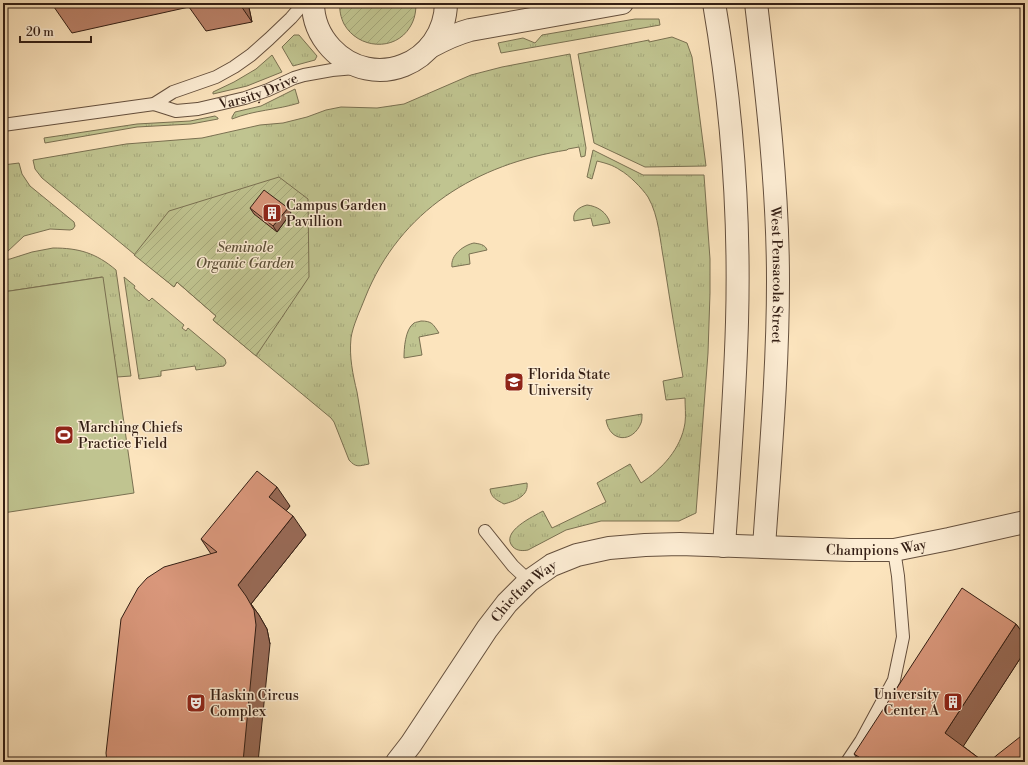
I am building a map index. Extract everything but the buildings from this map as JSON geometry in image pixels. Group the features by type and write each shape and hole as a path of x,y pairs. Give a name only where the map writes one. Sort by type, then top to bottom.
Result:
{"street":[{"path":"313,3 313,10 322,35 336,53 344,60 354,65 375,70 396,68 415,60 422,55 439,34 445,17 446,3"},
{"path":"430,47 444,39 470,30 622,3"},
{"path":"714,3 730,126 737,254 736,355 724,546"},
{"name":"West Pensacola Street","path":"756,3 771,137 778,247 776,359 764,547"},
{"name":"Champions Way","path":"724,546 894,550 1025,522"},
{"name":"Chieftan Way","path":"397,762 416,737 487,629 507,603 529,580 552,565 577,555 609,548 680,544 724,546"}],"lane":[{"name":"Varsity Drive","path":"3,125 154,104 173,92 216,77 234,67 251,55 269,39 304,3"},
{"name":"Varsity Drive","path":"154,104 176,111 198,109 245,98 304,75 338,69 364,68"},
{"path":"485,531 514,566 529,580"},
{"path":"847,762 861,742 894,680 903,637 898,576 894,550"}],"green space":[{"path":"340,3 416,3 416,6 413,21 403,35 395,41 386,44 377,44 367,43 358,39 350,32 342,19"},
{"path":"635,19 659,19 660,25 501,53 498,43 523,38 535,43 542,35"},
{"path":"294,35 299,35 317,56 315,60 293,66 282,47"},
{"path":"672,37 687,43 692,57 706,166 645,167 594,143 578,54"},
{"path":"570,54 586,148 585,156 581,157 579,147 568,149 534,157 502,167 473,180 445,196 421,216 399,240 380,267 365,298 351,338 352,366 369,464 358,466 351,463 331,418 213,320 216,316 177,282 174,287 42,178 35,169 33,160 126,144 202,138 260,125 283,123 341,107 377,108 404,104 471,75 502,67"},
{"path":"272,55 282,72 247,86 213,94 213,92 256,69"},
{"path":"295,89 299,103 232,119 235,112 261,106"},
{"path":"215,116 218,119 191,124 137,127 45,143 44,138 137,124 190,121"},
{"path":"593,150 643,175 704,175 710,259 710,293 708,353 696,513 679,521 601,521 566,530 524,551 513,547 510,541 514,530 519,525 543,511 552,528 606,502 597,483 630,464 641,483 663,465 675,450 683,432 685,423 685,398 666,400 663,381 683,377 655,212 648,197 635,182 624,172 615,167 597,161 592,179 587,177"},
{"path":"19,163 22,174 30,186 74,222 75,226 70,230 50,229 24,236 7,252 3,253 3,165"},
{"name":"Seminole Organic Garden","path":"279,177 308,199 309,277 256,356 213,320 216,316 177,282 174,287 134,255 169,211"},
{"path":"587,205 601,210 607,216 610,223 593,226 591,218 574,221 574,215 577,210"},
{"path":"474,243 483,245 487,250 469,254 470,264 452,267 453,258 458,251"},
{"path":"53,248 79,250 101,259 116,270 131,376 117,377 102,277 3,292 3,260"},
{"name":"Marching Chiefs Practice Field","path":"103,277 134,493 3,513 3,292"},
{"path":"124,277 149,301 152,298 184,325 182,328 186,331 188,328 225,359 226,363 224,366 196,370 195,366 161,371 161,376 139,379"},
{"path":"421,321 432,324 439,333 419,337 422,355 404,358 407,334 414,323"},
{"path":"642,414 641,422 637,430 627,437 622,438 617,436 608,428 606,420"},
{"path":"527,483 527,488 524,495 504,504 492,495 490,489"}],"place":[{"name":"Campus Garden Pavillion","path":"272,213"},
{"name":"Florida State University","path":"514,382"},
{"name":"Marching Chiefs Practice Field","path":"64,435"},
{"name":"University Center A","path":"953,702"},
{"name":"Haskin Circus Complex","path":"196,703"}]}
